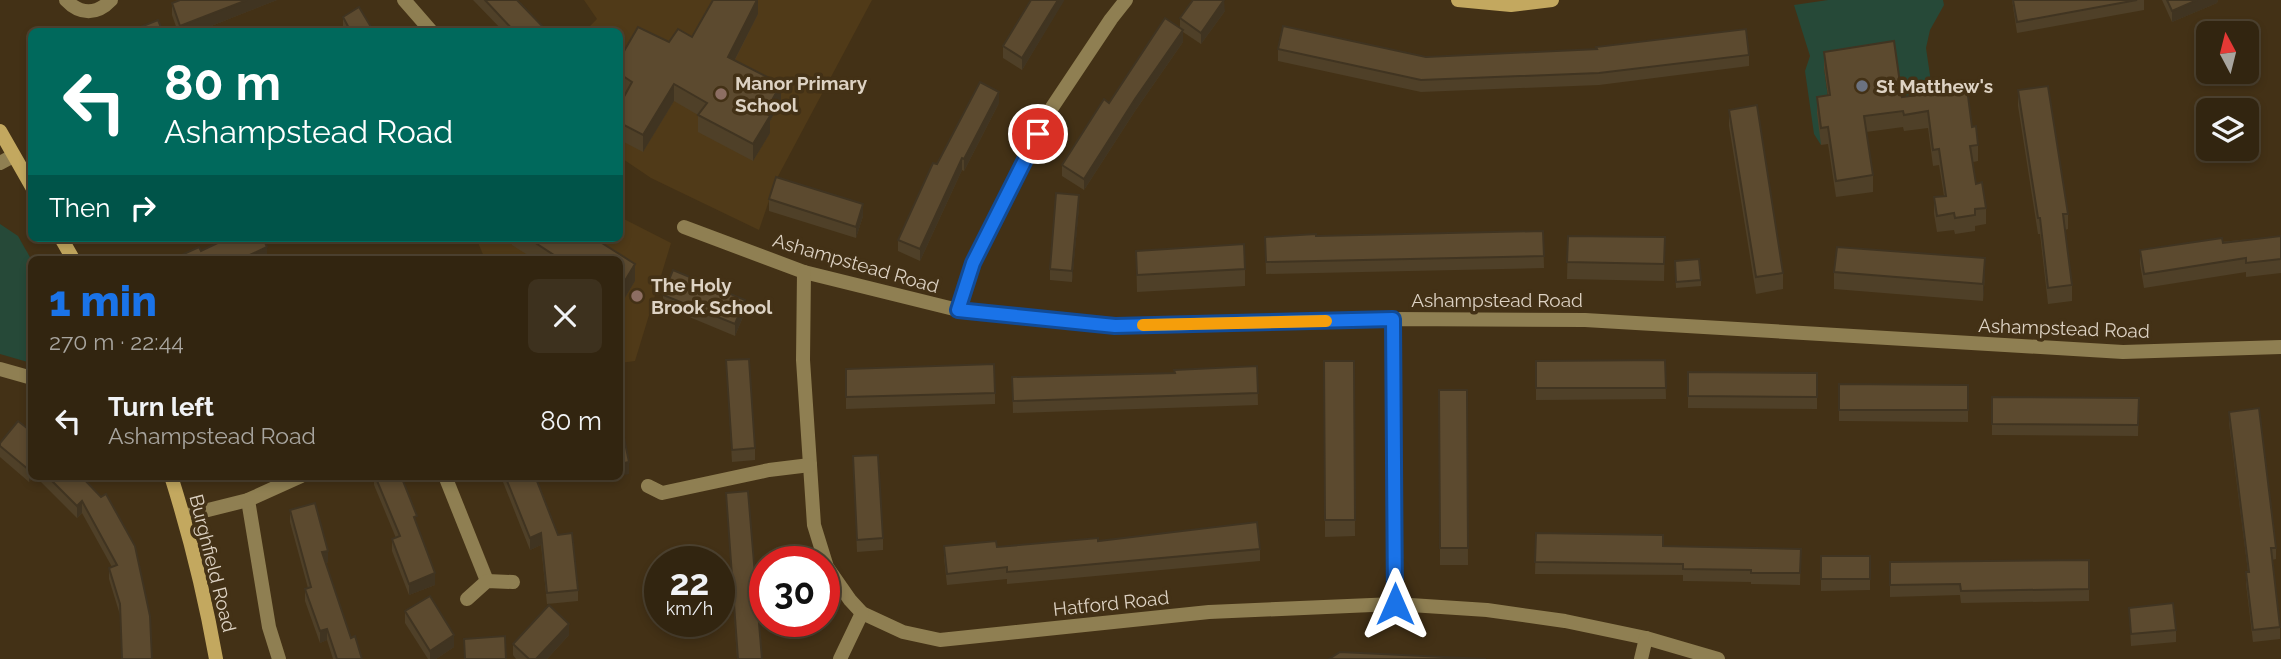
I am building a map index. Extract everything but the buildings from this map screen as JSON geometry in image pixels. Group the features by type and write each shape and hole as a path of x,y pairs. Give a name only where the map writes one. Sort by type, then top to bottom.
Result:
{"street":[{"path":"66,0 79,10 88,12 104,7 111,0"},
{"path":"404,0 428,28"},
{"path":"958,310 973,263 1049,112 1126,0"},
{"path":"1458,0 1511,5 1552,0"},
{"path":"0,131 7,159 28,183"},
{"name":"Ashampstead Road","path":"684,228 804,272 958,310 1115,326 1393,319 1585,320 2123,352 2281,347"},
{"name":"Hatford Road","path":"804,272 803,360 814,525 827,567 850,600 862,612 903,632 940,640 1209,612 1395,604 1487,610 1565,621 1646,638 1718,659"},
{"path":"1393,319 1395,604"},
{"path":"0,369 28,377"},
{"path":"648,486 662,493 769,470 810,465"},
{"name":"Burghfield Road","path":"172,480 208,613 216,659"},
{"path":"184,516 248,500 292,480"},
{"path":"447,480 487,581"},
{"name":"Burghfield Road","path":"248,500 269,627 279,659"},
{"path":"467,599 487,581 513,582"},
{"path":"840,659 862,612"},
{"path":"1641,659 1646,638"}],"shaded area":[{"name":"Manor Primary School","path":"584,0 872,0 776,180 759,230 651,178 623,159 623,28 588,28 597,19"},
{"name":"The Holy Brook School","path":"623,219 671,243 635,361 623,363 623,256 484,256 478,242 623,242"}],"green space":[{"path":"1828,0 1943,0 1944,5 1930,30 1926,48 1935,109 1902,114 1824,68 1830,112 1821,145 1814,134 1805,71 1810,56 1794,5"},
{"path":"0,224 18,236 29,256 28,362 0,354"}],"slow traffic":[{"path":"1143,325 1326,321"}],"place":[{"name":"St Matthew's","path":"1862,86"},
{"name":"Manor Primary School","path":"721,94"},
{"name":"The Holy Brook School","path":"637,296"}],"route":[{"path":"1038,134 973,263 958,310 1115,326 1393,319 1395,604"}]}
